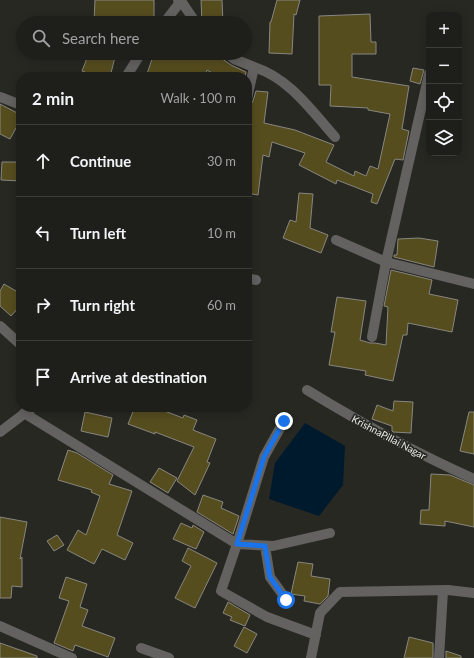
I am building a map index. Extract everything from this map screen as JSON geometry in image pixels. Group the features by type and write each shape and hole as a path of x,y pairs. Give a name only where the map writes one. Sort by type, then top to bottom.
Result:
{"street":[{"path":"169,16 180,0 191,16"},
{"path":"129,72 137,60"},
{"path":"236,60 267,71 294,90 335,137"},
{"path":"252,76 254,67"},
{"path":"372,337 386,262 427,84"},
{"path":"0,97 16,103"},
{"path":"336,240 386,262 474,284"},
{"path":"0,326 16,340"},
{"name":"KrishnaPillai Nagar","path":"307,390 354,419 441,464 474,479"},
{"path":"0,432 27,412"},
{"path":"24,414 237,544 273,546 330,533"},
{"path":"284,421 264,457 221,591 266,617 316,635"},
{"path":"265,546 270,577 286,600"},
{"path":"438,658 443,591"},
{"path":"311,658 320,613 340,592 443,591 474,593"},
{"path":"0,626 72,658"},
{"path":"141,648 169,658"}],"water":[{"path":"305,423 345,446 343,485 319,516 269,499 275,463"}],"building":[{"path":"95,0 154,0 154,16 94,16"},
{"path":"201,0 222,0 223,16 202,16"},
{"path":"277,0 300,0 296,15 294,14 292,54 269,53 270,22"},
{"path":"370,14 371,42 376,42 376,54 352,54 352,77 409,86 402,129 409,131 403,160 395,159 377,204 371,202 373,194 337,180 336,184 299,165 305,153 272,142 269,157 263,155 258,195 252,194 252,102 256,91 268,92 264,123 295,130 334,145 326,162 354,176 355,171 366,176 370,166 378,169 390,114 368,110 368,108 330,106 331,85 319,85 319,16"},
{"path":"86,60 114,60 111,72 82,71"},
{"path":"152,60 224,60 246,72 210,72 207,70 206,72 148,72"},
{"path":"413,68 424,70 420,84 410,81"},
{"path":"0,104 16,112 16,128 10,139 0,134"},
{"path":"2,162 16,162 16,181 1,180"},
{"path":"299,193 313,194 310,228 328,235 321,253 283,238 290,220 296,222"},
{"path":"419,238 438,241 434,267 394,257 394,255 397,255 398,239"},
{"path":"391,270 432,280 429,294 458,300 452,332 408,323 407,335 403,335 393,381 365,375 366,371 329,365 335,332 331,332 337,297 366,301 360,340 386,345 388,307 384,306"},
{"path":"4,284 16,291 16,310 11,316 0,306 0,291"},
{"path":"394,401 413,402 411,433 393,432 392,426 372,419 377,405 393,411"},
{"path":"85,412 112,418 108,437 81,431"},
{"path":"133,412 167,412 183,418 184,415 197,420 193,430 216,439 207,462 210,463 195,495 177,481 194,447 155,432 155,434 128,424"},
{"path":"469,412 474,412 474,454 460,451"},
{"path":"68,450 77,453 113,475 109,484 132,491 117,535 133,543 125,560 102,549 94,564 67,550 78,530 86,535 100,496 91,492 92,490 58,480"},
{"path":"159,468 177,478 168,493 150,482"},
{"path":"431,474 450,475 474,485 474,527 445,521 445,526 420,524 421,510 429,510"},
{"path":"203,495 223,502 221,508 239,516 233,534 197,512"},
{"path":"0,517 27,522 20,559 22,557 22,587 12,586 11,598 0,598"},
{"path":"181,523 192,528 193,525 204,532 196,549 173,539"},
{"path":"57,535 64,545 54,551 47,541"},
{"path":"188,548 217,563 195,608 175,598 191,566 182,561"},
{"path":"298,562 313,564 311,576 330,579 328,596 320,604 304,601 305,596 291,594"},
{"path":"66,577 87,584 80,607 88,610 82,626 115,638 108,657 75,645 73,651 54,643 69,601 59,598"},
{"path":"228,602 250,615 245,626 230,620 232,617 223,613"},
{"path":"244,627 257,634 247,653 234,646"},
{"path":"409,637 433,643 433,658 404,658"},
{"path":"0,643 37,656 37,658 0,658"},
{"path":"446,651 461,656 461,658 446,658"}],"route":[{"path":"284,421 264,457 237,544 265,546 270,577 286,600"}]}
